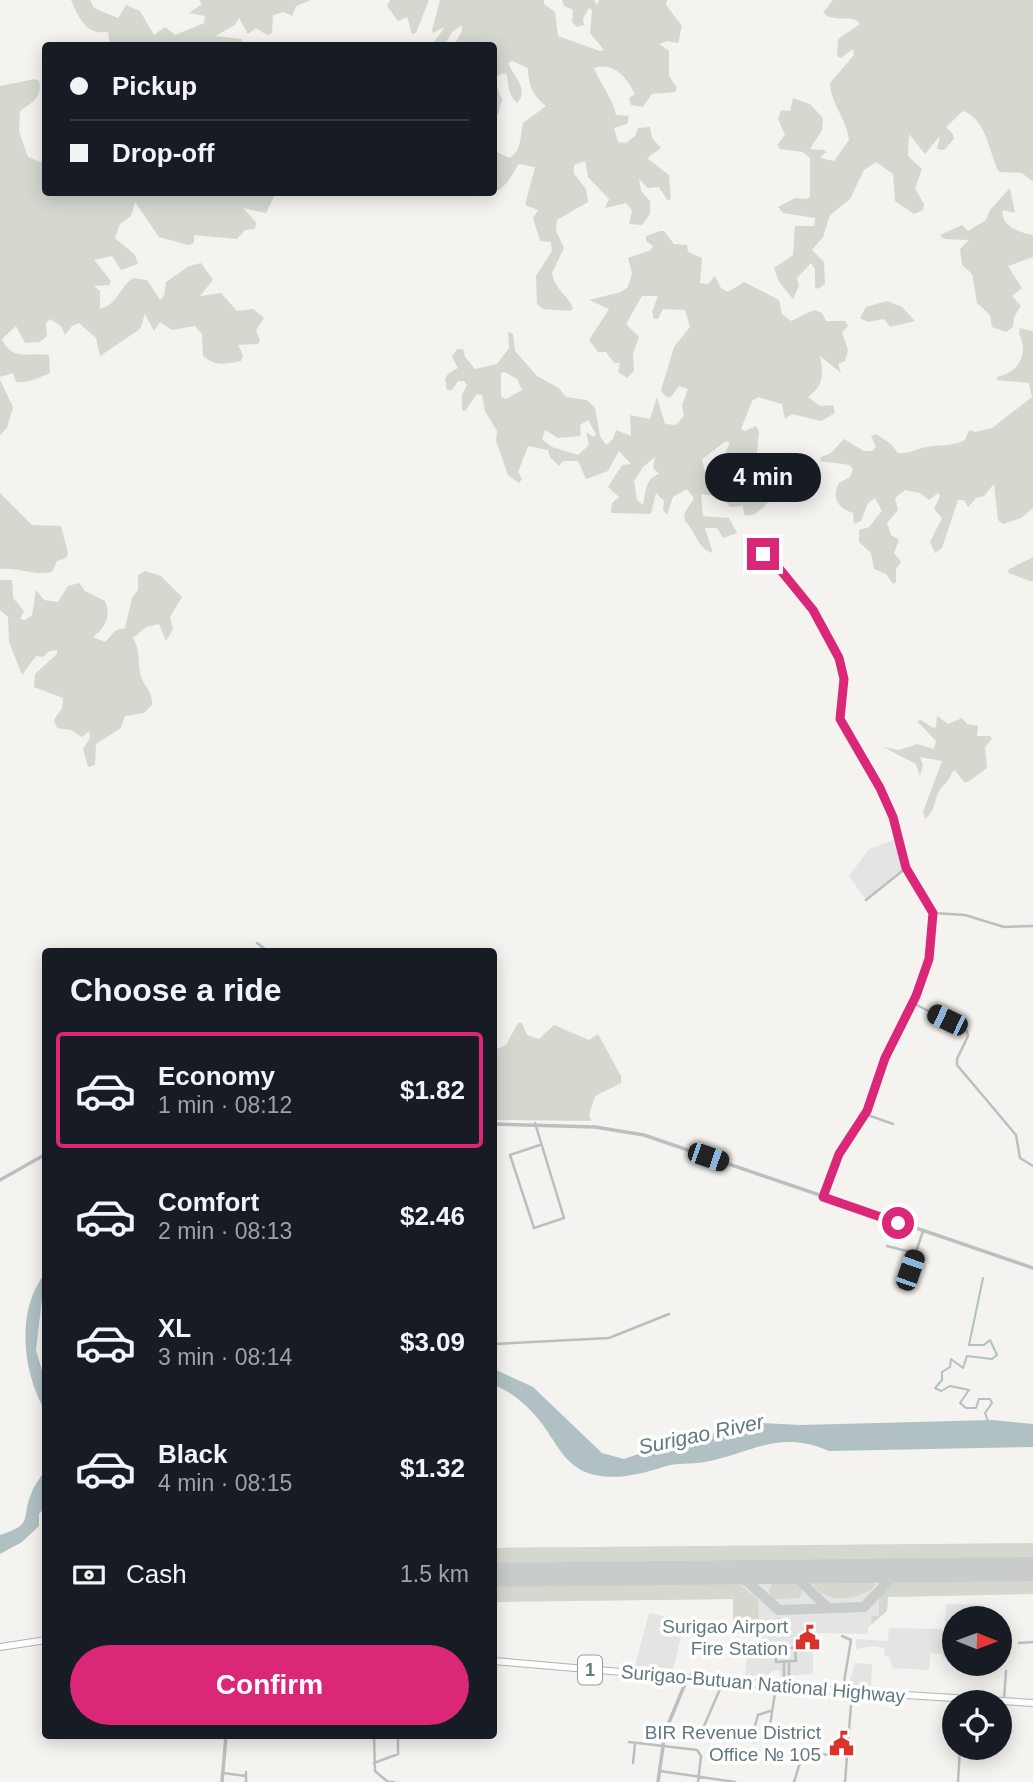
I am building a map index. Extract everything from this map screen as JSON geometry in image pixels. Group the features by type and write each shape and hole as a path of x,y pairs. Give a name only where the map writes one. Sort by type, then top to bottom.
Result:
{"highway":[{"path":"0,1647 42,1641"},
{"name":"Surigao-Butuan National Highway","path":"497,1661 942,1699"},
{"name":"Surigao-Butuan National Highway","path":"1012,1702 1033,1703"}],"street":[{"path":"763,554 774,562 813,610 839,658 844,679 840,719 884,797 906,868 933,913 929,959 913,1003 885,1058 865,1114 839,1154 823,1197"},
{"path":"866,900 906,868"},
{"path":"933,913 965,915 1004,927 1033,926"},
{"path":"257,943 264,948"},
{"path":"913,1003 967,1031 968,1036 957,1059 957,1066 1016,1135 1020,1158 1033,1166"},
{"path":"865,1114 893,1124"},
{"path":"497,1124 608,1128 644,1135 1033,1268"},
{"path":"535,1124 564,1219 534,1228 510,1155 540,1145"},
{"path":"0,1180 42,1156"},
{"path":"910,1270 923,1231"},
{"path":"887,1245 915,1253"},
{"path":"497,1344 609,1338 669,1314"},
{"path":"842,1636 851,1640 842,1692"},
{"path":"1019,1643 1033,1642"},
{"path":"776,1647 793,1647 795,1662 787,1662 776,1662 776,1647"},
{"path":"787,1662 787,1687"},
{"path":"658,1782 665,1732 687,1679"},
{"path":"701,1733 723,1682"},
{"path":"770,1726 770,1711 776,1686"},
{"path":"845,1782 852,1692"},
{"path":"754,1742 752,1736 758,1715 770,1711"},
{"path":"222,1782 226,1739"},
{"path":"374,1739 376,1773 391,1782"},
{"path":"374,1763 398,1754 398,1739"},
{"path":"629,1742 700,1752 698,1782"},
{"path":"633,1763 635,1744"},
{"path":"794,1782 803,1753 847,1756"},
{"path":"958,1782 959,1760"},
{"path":"660,1771 735,1782"},
{"path":"223,1773 246,1774 246,1782"}],"shaded area":[{"path":"71,0 90,0 94,8 118,18 126,5 140,11 154,35 165,27 175,35 204,23 205,16 189,13 202,4 199,0 311,0 296,6 292,16 284,12 273,15 272,33 267,35 256,28 248,34 239,18 235,25 215,36 242,39 242,42 110,42 108,32 94,31 80,19"},
{"path":"390,0 429,0 416,33 412,34 407,17 398,21 387,6"},
{"path":"440,0 544,0 544,4 555,12 558,36 600,51 604,50 590,33 592,10 589,8 583,18 584,25 577,27 572,22 573,10 564,6 562,0 594,0 597,5 599,0 667,0 666,5 682,26 678,43 667,41 659,44 669,51 669,76 677,88 675,92 652,94 643,107 631,105 629,98 635,94 619,72 608,67 594,68 616,115 629,116 627,124 614,128 618,142 626,143 635,136 638,128 650,127 652,138 661,148 647,158 669,175 671,198 668,201 659,187 648,188 639,179 641,191 650,201 650,214 642,225 629,224 632,210 626,203 605,208 609,199 588,177 585,161 574,165 574,174 586,189 588,202 557,220 556,231 564,248 552,273 556,285 571,304 573,309 570,311 543,309 537,304 536,276 552,251 551,242 540,241 533,218 538,210 525,205 535,167 518,164 510,179 497,190 497,152 510,158 519,147 523,123 546,106 532,90 528,68 512,61 508,63 522,93 517,103 512,97 507,75 504,73 497,76 497,42 456,42 462,25 452,32 447,42 434,42 445,27 433,33"},
{"path":"833,0 1033,0 1033,182 1022,173 999,172 982,129 971,115 963,111 946,127 954,139 944,150 937,149 940,136 925,154 909,134 908,156 922,169 915,189 924,204 923,210 914,214 895,201 893,174 876,162 864,170 850,199 830,215 823,237 812,250 824,262 825,284 818,289 815,287 815,269 811,263 797,278 799,286 793,299 779,282 774,268 793,255 795,226 814,226 815,218 783,213 778,207 795,198 807,199 810,196 810,158 803,152 780,149 777,145 785,135 778,119 781,110 790,111 793,98 810,104 823,118 822,130 810,149 824,150 826,152 820,158 834,161 849,140 830,83 854,55 853,49 841,58 837,56 838,39 860,24 852,19 833,18 823,13"},
{"path":"35,79 39,81 38,96 20,111 19,131 28,157 42,160 42,196 274,196 266,213 243,208 256,222 255,229 245,230 237,239 194,235 194,243 188,245 159,237 135,202 131,216 120,224 115,238 135,255 138,264 121,270 112,256 94,260 111,281 109,285 94,286 100,291 100,309 110,304 133,278 147,280 160,300 164,296 166,282 189,266 201,263 213,280 200,296 221,293 237,311 253,309 264,318 256,330 260,341 258,344 238,345 243,355 241,361 226,364 212,362 203,356 202,334 195,326 172,330 160,322 154,331 145,314 140,329 100,356 96,338 79,323 72,326 65,335 61,326 50,319 46,323 47,336 40,342 25,343 16,326 2,339 11,351 16,353 49,355 50,373 21,382 16,382 13,373 0,377 0,86"},
{"path":"497,86 502,100 497,114"},
{"path":"1010,188 1015,213 1003,210 1004,220 1012,227 1033,235 1033,257 1008,266 1022,288 1012,296 1021,306 1014,317 1013,327 1006,332 992,327 990,315 977,303 972,274 962,265 960,249 969,240 944,239 940,235 962,225 968,231 986,220 990,210"},
{"path":"664,231 674,244 687,245 688,252 702,258 700,283 708,284 715,276 721,288 728,292 744,282 779,300 782,314 791,321 814,310 822,313 826,321 845,321 848,326 842,332 848,350 845,361 838,364 841,373 820,356 820,384 808,397 820,406 833,405 835,413 821,421 792,414 785,419 782,404 758,397 752,401 741,429 745,431 756,426 759,431 756,463 761,474 755,495 766,495 772,499 756,513 744,515 743,506 730,507 722,497 701,494 703,516 729,518 737,533 723,538 717,528 705,528 713,553 700,544 685,521 684,514 694,498 687,489 673,497 667,515 663,510 664,501 656,493 651,514 611,513 612,503 619,497 608,487 622,465 631,464 619,451 608,471 586,479 578,461 563,461 559,466 550,457 548,450 528,446 518,472 522,479 519,483 508,475 496,441 497,431 485,411 482,395 477,394 465,411 462,410 462,395 467,385 464,381 458,381 452,390 447,390 445,379 458,368 452,357 457,349 463,349 465,357 475,369 497,364 509,348 508,332 513,334 515,351 537,376 559,388 566,397 587,400 595,408 600,436 606,445 613,439 616,430 631,436 630,415 650,419 657,397 665,424 676,425 684,416 682,405 688,389 679,386 670,398 661,390 674,347 690,327 685,310 663,309 658,319 654,319 652,312 658,296 642,296 626,324 639,337 633,354 634,371 627,378 618,372 620,363 614,363 606,352 598,352 589,340 609,309 589,300 621,292 628,287 632,273 628,258 651,250 653,246 646,241 646,236","holes":["505,372 517,379 522,390 506,399 501,397 501,373","588,420 596,434 594,437 586,432 589,445 578,455 552,447 542,439 545,430 558,438 581,436 580,425","726,441 730,443 724,467 715,481 711,472 705,472 702,459","655,457 653,468 659,474 648,483 643,505 637,500 634,481 643,467"]},
{"path":"887,301 902,307 915,321 890,327 884,319 868,322 860,318 866,307"},
{"path":"1020,328 1033,331 1033,508 1021,518 1003,524 998,520 994,484 984,496 976,498 968,507 964,500 958,500 942,548 935,553 930,542 942,518 934,509 940,496 938,493 929,500 920,493 905,490 895,498 898,510 887,523 891,535 899,540 894,553 901,562 896,569 896,582 893,584 886,574 874,569 871,553 859,542 859,530 869,527 882,511 875,498 868,503 861,521 854,524 853,513 843,508 836,498 839,483 850,477 853,469 850,465 820,461 821,457 831,453 844,439 864,451 872,451 876,447 871,436 876,434 891,444 898,453 902,453 955,444 965,440 969,430 975,432 992,428 1032,397 1029,383 997,380 997,377 1011,371 1020,361 1023,348"},
{"path":"0,380 13,407 7,428 0,435"},
{"path":"0,493 32,525 61,526 68,553 66,558 57,561 52,572 0,569"},
{"path":"1033,557 1033,582 1008,573 1009,569"},
{"path":"145,571 161,576 182,597 170,617 173,629 166,641 159,624 146,627 133,638 138,651 140,673 151,696 152,705 144,713 125,716 121,728 96,744 95,765 88,767 83,749 90,738 89,731 82,737 71,730 57,728 54,720 62,708 63,698 34,687 35,674 57,654 57,650 50,651 43,657 36,656 22,675 9,642 8,617 0,610 0,580 12,580 13,598 24,611 20,619 25,620 32,615 36,590 44,600 58,602 68,586 79,583 85,591 105,601 108,613 106,622 93,637 105,642 116,630 125,628 132,598 138,590 138,575"},
{"path":"937,716 948,724 962,718 967,724 978,726 977,736 990,736 992,739 985,747 987,768 968,782 964,782 955,770 952,772 925,819 923,812 942,761 920,757 923,765 920,776 916,764 883,747 899,750 917,744 934,749 936,741 917,721 921,720 933,728 936,727"},
{"path":"896,839 905,869 866,900 849,876 869,849"},
{"path":"518,1023 522,1023 527,1035 539,1039 554,1025 589,1040 598,1034 621,1076 621,1083 595,1096 589,1115 591,1121 497,1120 497,1049 506,1045"},
{"path":"42,1278 36,1350 42,1371 42,1405 27,1360 26,1324 35,1289"},
{"path":"497,1370 533,1387 602,1453 624,1459 675,1441 761,1423 801,1425 992,1420 1033,1424 1033,1447 829,1451 795,1442 780,1442 705,1462 612,1477 595,1475 577,1468 527,1407 497,1386"},
{"path":"42,1474 42,1510 39,1514 39,1526 22,1542 0,1554 0,1535 22,1524 32,1491"},
{"path":"1033,1543 1033,1594 888,1597 887,1611 868,1627 868,1634 813,1633 813,1674 780,1676 780,1671 773,1671 767,1676 745,1675 748,1643 755,1643 755,1634 733,1634 733,1599 497,1602 497,1548"},
{"path":"1033,1543 1033,1559 769,1560 768,1564 723,1564 722,1561 497,1564 497,1548"},
{"path":"1033,1577 1033,1594 888,1597 887,1611 872,1624 871,1616 879,1616 879,1597 897,1579"},
{"path":"872,1579 875,1584 873,1588 851,1597 827,1596 814,1586 814,1583"},
{"path":"723,1581 739,1584 758,1599 759,1630 755,1634 733,1634 733,1599 497,1602 497,1587 723,1584"},
{"path":"773,1583 795,1583 802,1590 800,1598 772,1599 769,1590"},
{"path":"946,1604 984,1605 984,1606"},
{"path":"649,1613 685,1621 673,1669 635,1666"},
{"path":"889,1628 942,1629 942,1654 930,1653 929,1670 893,1668 889,1657 884,1656 885,1649 874,1646 856,1649 856,1639 888,1641"},
{"path":"855,1663 872,1664 871,1689 848,1687"}],"waterway":[{"path":"983,1278 969,1345 984,1345 990,1340 997,1355 992,1359 967,1356 963,1368 951,1359 950,1367 942,1372 942,1380 935,1388 941,1391 950,1386 969,1390 960,1403 966,1408 976,1408 979,1399 990,1399 992,1403 985,1413 988,1421"}],"taxiway":[{"path":"731,1572 749,1583 779,1610 864,1607 899,1570"},
{"path":"791,1572 828,1608"}],"runway":[{"path":"497,1575 1033,1569"}],"place":[{"name":"Surigao Airport Fire Station","path":"808,1637"},
{"name":"BIR Revenue District Office № 105","path":"841,1743"}],"route":[{"path":"763,554 774,562 813,610 839,658 844,679 840,719 848,738 880,788 893,817 906,868 933,913 929,959 925,973 885,1058 867,1111 839,1154 823,1197 898,1223"}],"water label":[{"name":"Surigao River","path":"701,1434"}]}
